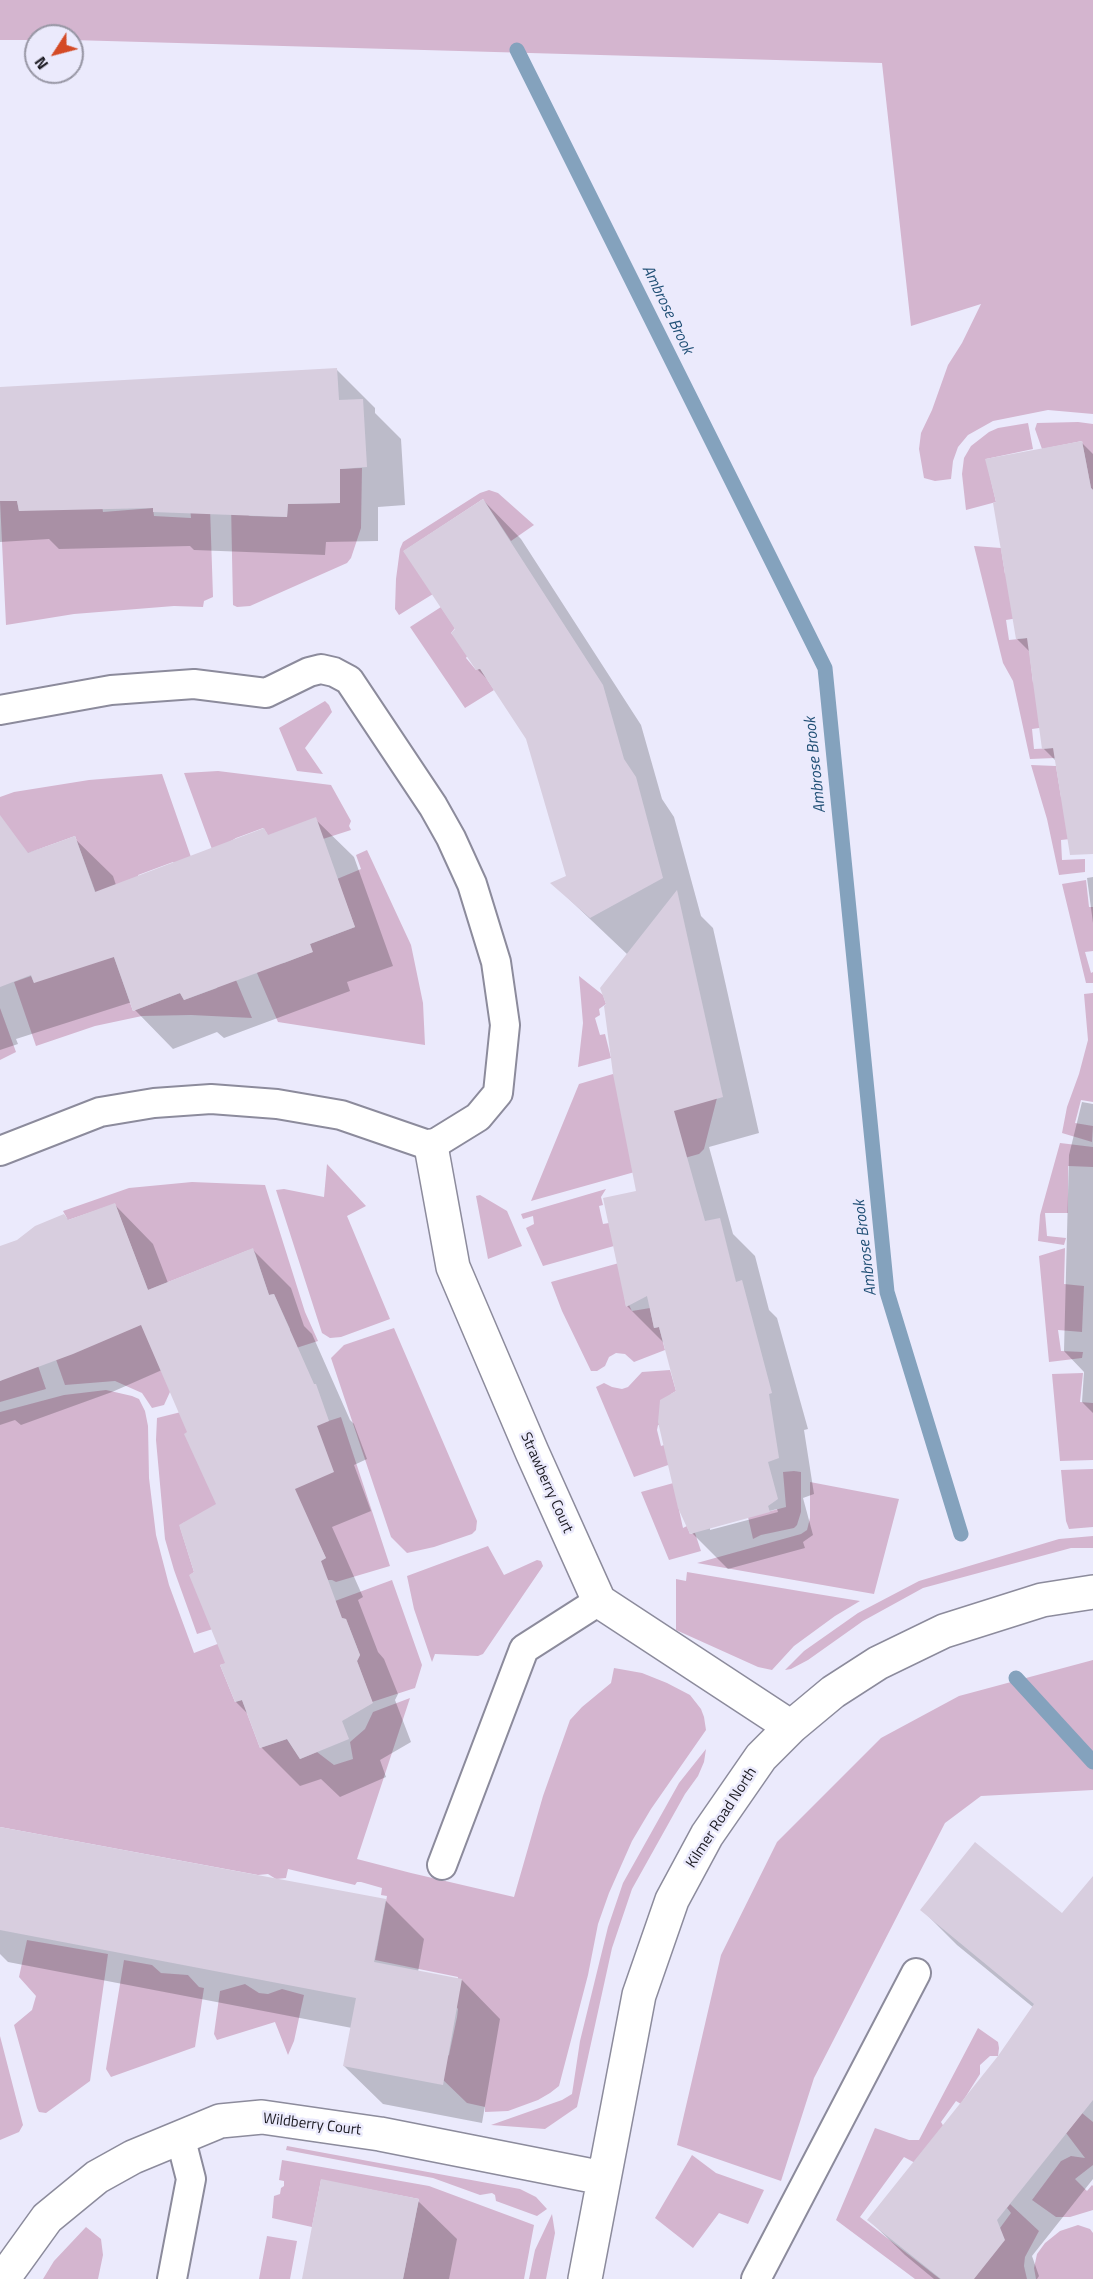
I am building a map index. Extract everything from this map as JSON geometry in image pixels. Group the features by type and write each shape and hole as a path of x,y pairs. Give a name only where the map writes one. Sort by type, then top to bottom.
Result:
{"street":[{"name":"Strawberry Court","path":"431,1146 453,1267 599,1601"},
{"name":"Kilmer Road North","path":"585,2279 639,1995 672,1900 714,1825 761,1757 791,1726 833,1692 879,1663 944,1630 1042,1600 1093,1592"},
{"path":"599,1601 791,1726"},
{"name":"Wildberry Court","path":"3,2279 47,2218 97,2177 133,2157 220,2121 262,2117 380,2134 603,2178"}],"lane":[{"path":"0,710 111,690 194,684 266,693 309,672 321,669 334,672 349,680 433,806 472,884 496,962 505,1025 498,1093 478,1117 431,1146 341,1115 277,1104 212,1099 154,1103 100,1113 0,1151"},
{"path":"442,1865 524,1649 599,1601"},
{"path":"756,2279 916,1973"},
{"path":"172,2279 191,2178 180,2136"}],"shaded area":[{"path":"0,0 1093,0 1093,414 1048,410 993,421 968,435 958,447 953,461 951,479 935,481 924,478 919,449 921,433 948,365 962,343 981,304 911,326 882,63 84,40 84,24 24,24 24,40 0,40"},
{"path":"1028,423 1033,449 986,459 996,502 966,510 962,474 964,458 971,446 998,428"},
{"path":"1037,423 1093,424 1093,490 1082,441 1042,449 1035,429"},
{"path":"362,468 361,528 351,558 347,563 250,606 233,605 231,505 250,516 287,517 288,504 340,503 340,469"},
{"path":"489,490 498,493 534,525 511,541 483,499 404,551 433,594 399,615 395,609 396,579 403,542 480,493"},
{"path":"101,498 103,512 153,508 154,516 191,518 190,507 210,507 213,597 204,601 203,607 174,606 74,614 6,625 0,501 17,501 19,511"},
{"path":"974,546 1001,548 1005,574 1018,573 1024,617 1006,620 1009,640 1028,638 1033,683 1045,685 1053,726 1032,729 1034,749 1055,748 1055,758 1030,759 1013,681 1003,663"},
{"path":"441,607 455,628 451,633 470,651 466,658 476,670 480,668 494,690 465,708 410,627"},
{"path":"325,701 332,712 305,748 323,774 297,771 279,728"},
{"path":"1031,765 1056,766 1061,797 1074,795 1079,838 1061,840 1062,860 1085,859 1085,872 1059,875 1047,819"},
{"path":"218,771 331,785 351,821 349,826 351,830 323,839 268,835 263,828 236,838 213,852 184,773"},
{"path":"162,774 192,860 179,869 173,862 138,875 140,883 98,899 75,836 28,853 0,855 0,797 14,792 89,780"},
{"path":"367,850 411,945 423,1003 425,1045 278,1022 254,966 284,963 312,952 310,944 355,927 337,879 361,869 356,855"},
{"path":"1086,880 1089,907 1093,907 1093,951 1085,952 1091,973 1093,972 1093,983 1086,983 1062,884"},
{"path":"103,926 133,1011 180,993 184,1000 217,988 217,979 233,973 252,1018 191,1015 142,1016 95,1026 36,1046 14,982 31,976 34,983"},
{"path":"579,976 603,995 606,1004 599,1009 600,1015 595,1018 600,1035 605,1034 611,1058 578,1067 583,1023"},
{"path":"1093,993 1093,1102 1081,1100 1075,1123 1093,1126 1092,1142 1062,1133 1067,1107 1088,1040 1084,994"},
{"path":"0,1008 16,1052 0,1060"},
{"path":"613,1074 717,1098 704,1149 699,1154 531,1201 579,1084"},
{"path":"1060,1143 1093,1147 1093,1167 1068,1166 1068,1213 1045,1213 1047,1236 1066,1238 1064,1245 1038,1241 1040,1215"},
{"path":"327,1164 366,1206 347,1216 390,1319 341,1337 330,1338 322,1333 276,1190 284,1189 324,1197"},
{"path":"192,1182 265,1185 305,1312 318,1341 290,1350 290,1329 274,1294 269,1295 255,1253 249,1250 148,1290 115,1204 68,1220 63,1211 129,1188"},
{"path":"606,1189 601,1197 603,1205 599,1206 603,1224 609,1223 614,1246 543,1266 526,1228 534,1224 533,1216 523,1219 521,1214"},
{"path":"480,1195 507,1211 522,1246 488,1259 476,1196"},
{"path":"1065,1248 1064,1284 1084,1286 1082,1332 1058,1330 1061,1351 1083,1352 1082,1358 1049,1362 1039,1256"},
{"path":"619,1263 626,1306 629,1305 632,1311 650,1308 654,1328 659,1327 665,1350 634,1362 625,1354 616,1353 609,1357 605,1366 597,1371 591,1371 562,1311 551,1282"},
{"path":"149,1316 175,1381 164,1405 152,1408 142,1393 115,1381 65,1385 54,1354"},
{"path":"394,1328 477,1521 476,1530 472,1534 434,1547 407,1553 391,1537 331,1358 344,1345"},
{"path":"36,1360 46,1389 0,1402 0,1381"},
{"path":"670,1370 676,1391 671,1394 662,1425 658,1425 657,1430 661,1446 667,1444 671,1464 634,1477 596,1387 604,1383 622,1389 628,1387 642,1372"},
{"path":"1083,1373 1080,1402 1093,1403 1093,1460 1060,1461 1052,1374"},
{"path":"106,1390 139,1399 145,1411 148,1426 149,1478 156,1535 169,1585 194,1653 220,1643 228,1663 220,1665 235,1702 242,1700 260,1748 287,1739 300,1759 317,1752 334,1765 353,1759 350,1742 365,1729 373,1712 410,1698 357,1859 514,1897 543,1796 570,1720 611,1683 614,1668 642,1673 667,1683 690,1695 701,1709 706,1730 651,1809 632,1841 609,1893 598,1924 588,1975 559,2086 550,2093 508,2111 485,2112 485,2107 467,2103 440,2077 444,2057 449,2055 457,2017 458,2009 455,2005 458,1977 375,1960 387,1896 381,1895 382,1888 361,1882 355,1885 288,1869 286,1878 276,1879 268,1874 258,1875 0,1827 0,1412 64,1395"},
{"path":"185,1411 223,1510 183,1523 180,1527 194,1572 190,1575 216,1628 197,1634 165,1539 156,1440 157,1418"},
{"path":"341,1417 390,1566 336,1582 328,1580 317,1563 326,1558 292,1488 316,1425"},
{"path":"1093,1469 1093,1527 1069,1529 1066,1521 1061,1470"},
{"path":"783,1472 801,1472 801,1512 797,1525 794,1528 753,1539 748,1517 786,1507"},
{"path":"677,1482 683,1528 687,1526 690,1534 695,1533 701,1551 669,1560 641,1492"},
{"path":"810,1482 899,1499 874,1594 697,1563 801,1534 807,1530 810,1518"},
{"path":"1093,1536 1093,1548 1071,1548 923,1588 863,1621 808,1660 785,1670 804,1651 858,1613 919,1581 1059,1539"},
{"path":"488,1546 504,1575 537,1560 541,1561 543,1566 483,1654 478,1656 435,1654 432,1662 414,1609 407,1576"},
{"path":"687,1572 860,1601 794,1646 772,1670 758,1667 676,1630 676,1579 686,1581"},
{"path":"392,1580 422,1665 415,1688 372,1702 357,1661 360,1655 346,1619 341,1618 335,1601"},
{"path":"1093,1660 1093,1790 981,1796 945,1823 814,2078 781,2181 677,2145 721,1955 777,1842 881,1738 959,1696"},
{"path":"706,1749 698,1776 685,1794 632,1889 612,1948 577,2107 545,2129 491,2125 562,2100 572,2094 580,2041 608,1927 623,1883 679,1783"},
{"path":"27,1940 108,1954 90,2081 46,2113 39,2112 37,2108 14,2025 32,2010 36,1996 19,1977"},
{"path":"124,1960 152,1965 161,1973 188,1975 199,1987 204,1988 195,2047 111,2077 106,2069"},
{"path":"245,1984 259,1993 268,1994 282,1989 304,1995 294,2041 288,2055 275,2022 217,2040 214,2034 220,1991"},
{"path":"978,2028 998,2042 998,2056 990,2056 980,2065 980,2074 961,2104 956,2101 941,2122 944,2127 917,2164 904,2157 860,2217 940,2279 915,2279 836,2220 875,2128 909,2140 919,2140"},
{"path":"0,2036 23,2125 19,2132 0,2140"},
{"path":"1082,2113 1093,2122 1093,2165 1075,2179 1087,2191 1093,2186 1093,2210 1070,2217 1056,2217 1032,2200 1061,2161 1071,2156 1085,2158 1066,2133"},
{"path":"287,2146 520,2189 536,2197 547,2209 537,2216 496,2201 492,2193 480,2195 433,2178 286,2150"},
{"path":"692,2155 716,2173 764,2190 748,2224 719,2213 693,2248 655,2218"},
{"path":"282,2160 429,2186 534,2225 524,2279 403,2279 419,2199 321,2180 312,2227 272,2218 274,2196 280,2194 284,2186 284,2181 279,2180"},
{"path":"1010,2204 1039,2231 1025,2257 1024,2266 1027,2279 972,2279 1000,2228 1011,2213 1007,2208"},
{"path":"552,2214 555,2233 546,2279 529,2279 535,2250"},
{"path":"1078,2225 1090,2229 1093,2233 1093,2279 1036,2279 1034,2268 1037,2254 1045,2243 1060,2231"},
{"path":"86,2227 101,2239 103,2255 98,2279 43,2279 54,2261"},
{"path":"267,2236 297,2241 290,2279 259,2279"}],"building":[{"path":"337,368 339,400 363,399 367,467 340,469 340,503 288,504 287,517 153,512 153,508 19,511 17,501 0,501 0,387"},
{"path":"1082,441 1093,490 1093,854 1070,855 1053,748 1042,749 1027,638 1016,639 993,503 996,502 985,459"},
{"path":"483,499 603,685 624,759 636,777 663,878 590,918 550,883 566,876 526,739 480,669 476,670 451,633 455,629 403,551"},
{"path":"0,815 28,853 75,836 95,892 264,828 268,835 316,817 355,927 310,944 313,952 184,1000 180,993 133,1011 114,957 34,983 31,975 0,987"},
{"path":"677,890 723,1097 674,1111 705,1221 720,1218 736,1282 742,1280 772,1393 769,1394 779,1458 768,1462 778,1499 768,1506 770,1512 690,1534 678,1508 658,1422 660,1400 676,1391 659,1327 654,1328 647,1296 626,1307 603,1198 636,1191 613,1074 604,1006 606,1004 600,988"},
{"path":"115,1203 148,1290 253,1248 269,1295 274,1294 314,1384 316,1384 329,1421 317,1426 334,1472 295,1489 326,1558 321,1561 342,1618 346,1619 360,1655 357,1661 373,1703 342,1721 349,1739 300,1759 287,1739 260,1748 242,1700 235,1702 220,1665 225,1663 189,1575 194,1572 179,1525 216,1504 184,1434 187,1432 141,1325 73,1354 0,1381 0,1246 17,1240 35,1226 64,1214 68,1220"},
{"path":"0,1827 386,1899 374,1962 462,1979 443,2085 343,2066 356,1998 0,1930"},
{"path":"975,1842 1062,1913 1093,1876 1093,2100 997,2220 1005,2240 974,2279 941,2279 867,2220 998,2056 1034,2004 920,1910"},
{"path":"321,2179 419,2199 403,2279 302,2279"}],"waterway":[{"name":"Ambrose Brook","path":"517,50 825,668 887,1292 961,1534"},
{"name":"Ambrose Brook","path":"1016,1678 1093,1762"}]}
